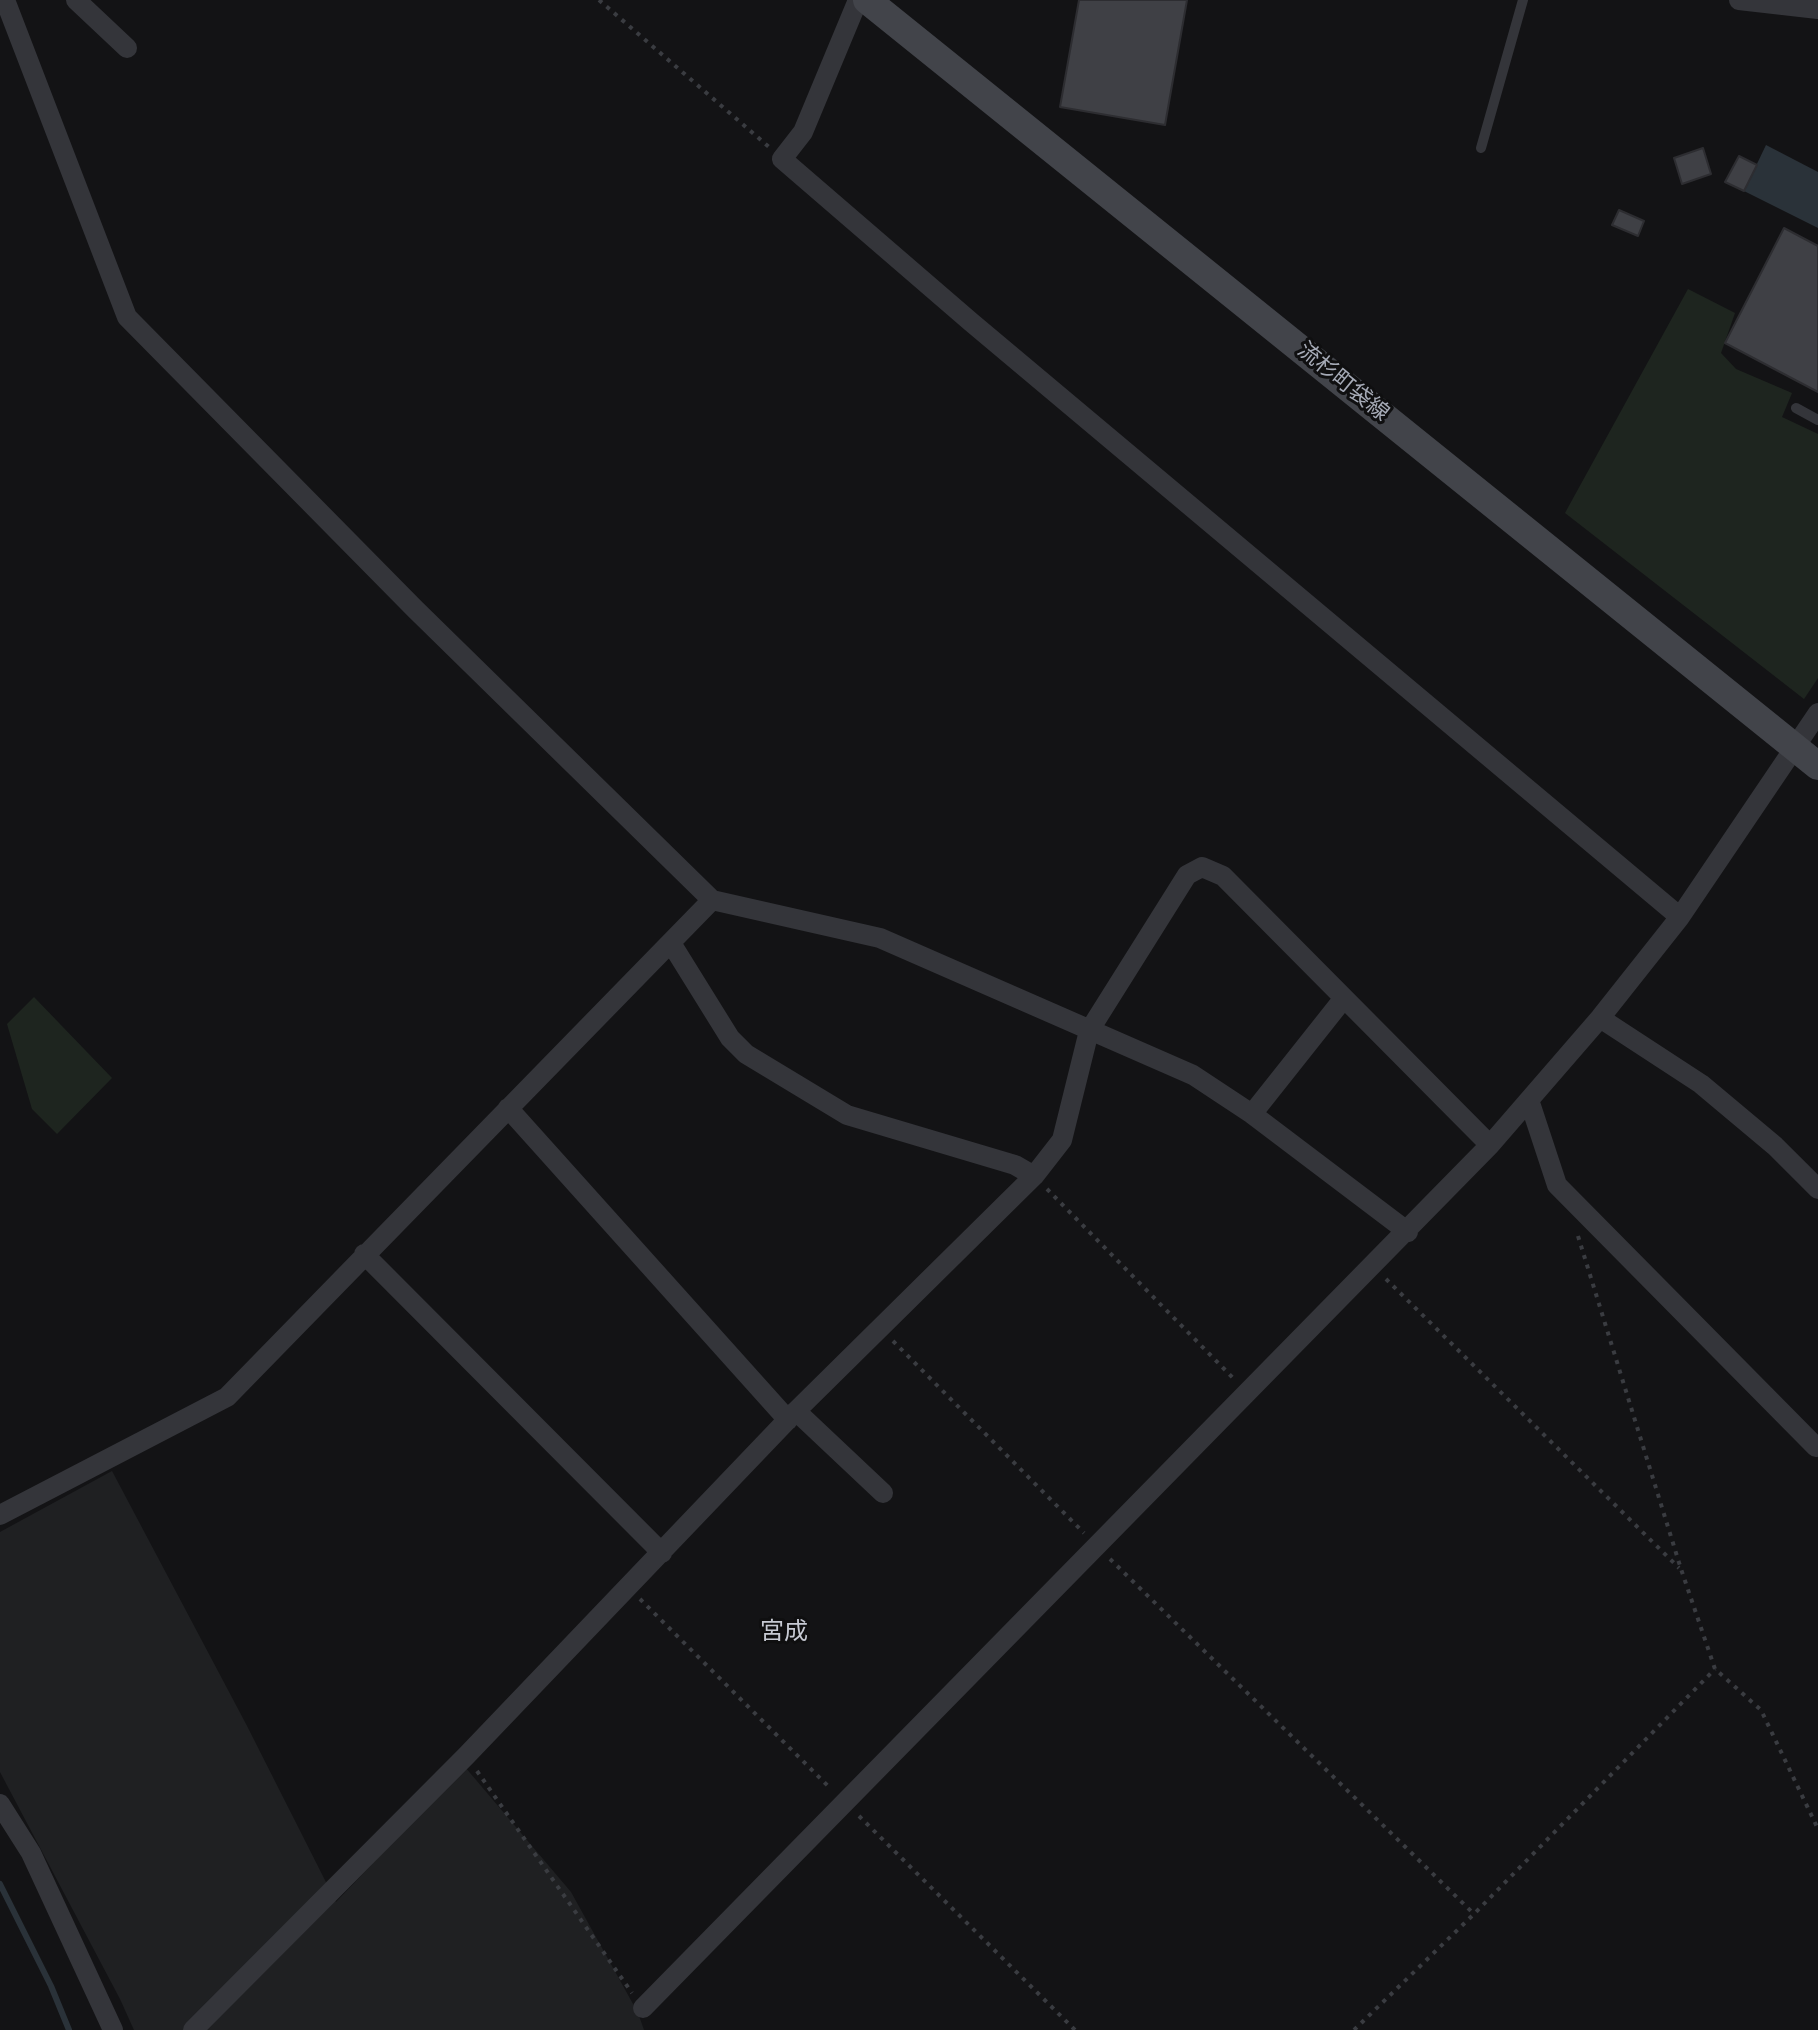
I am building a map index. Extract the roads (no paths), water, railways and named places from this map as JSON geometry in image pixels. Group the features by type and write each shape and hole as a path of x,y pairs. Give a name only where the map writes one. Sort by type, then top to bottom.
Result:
{"main road":[{"name":"流杉町袋線","path":"867,0 1818,766"}],"street":[{"path":"5,0 127,317 415,609 712,900 880,938 1193,1075 1252,1114 1408,1232"},
{"path":"76,0 127,48"},
{"path":"858,0 803,132 782,159 971,322 1680,917"},
{"path":"1739,0 1818,9"},
{"path":"643,2008 1408,1232 1490,1145 1600,1018 1680,917 1818,713"},
{"path":"193,2030 466,1756 792,1415 1034,1176 1062,1140 1089,1031 1187,875 1202,867 1223,876 1490,1145"},
{"path":"0,1515 227,1397 712,900"},
{"path":"671,943 730,1038 746,1054 847,1115 1015,1165 1034,1176"},
{"path":"1252,1114 1344,998"},
{"path":"1600,1018 1701,1084 1775,1146 1818,1189"},
{"path":"1529,1100 1557,1185 1565,1195 1816,1447"},
{"path":"508,1108 792,1415 883,1493"},
{"path":"364,1254 662,1553"},
{"path":"0,1804 31,1853 113,2030"}],"lane":[{"path":"1481,148 1523,0"},
{"path":"1796,408 1818,420"}],"waterway":[{"path":"0,1884 51,1986 69,2030"}],"district":[{"name":"宮成","path":"784,1632"}]}
